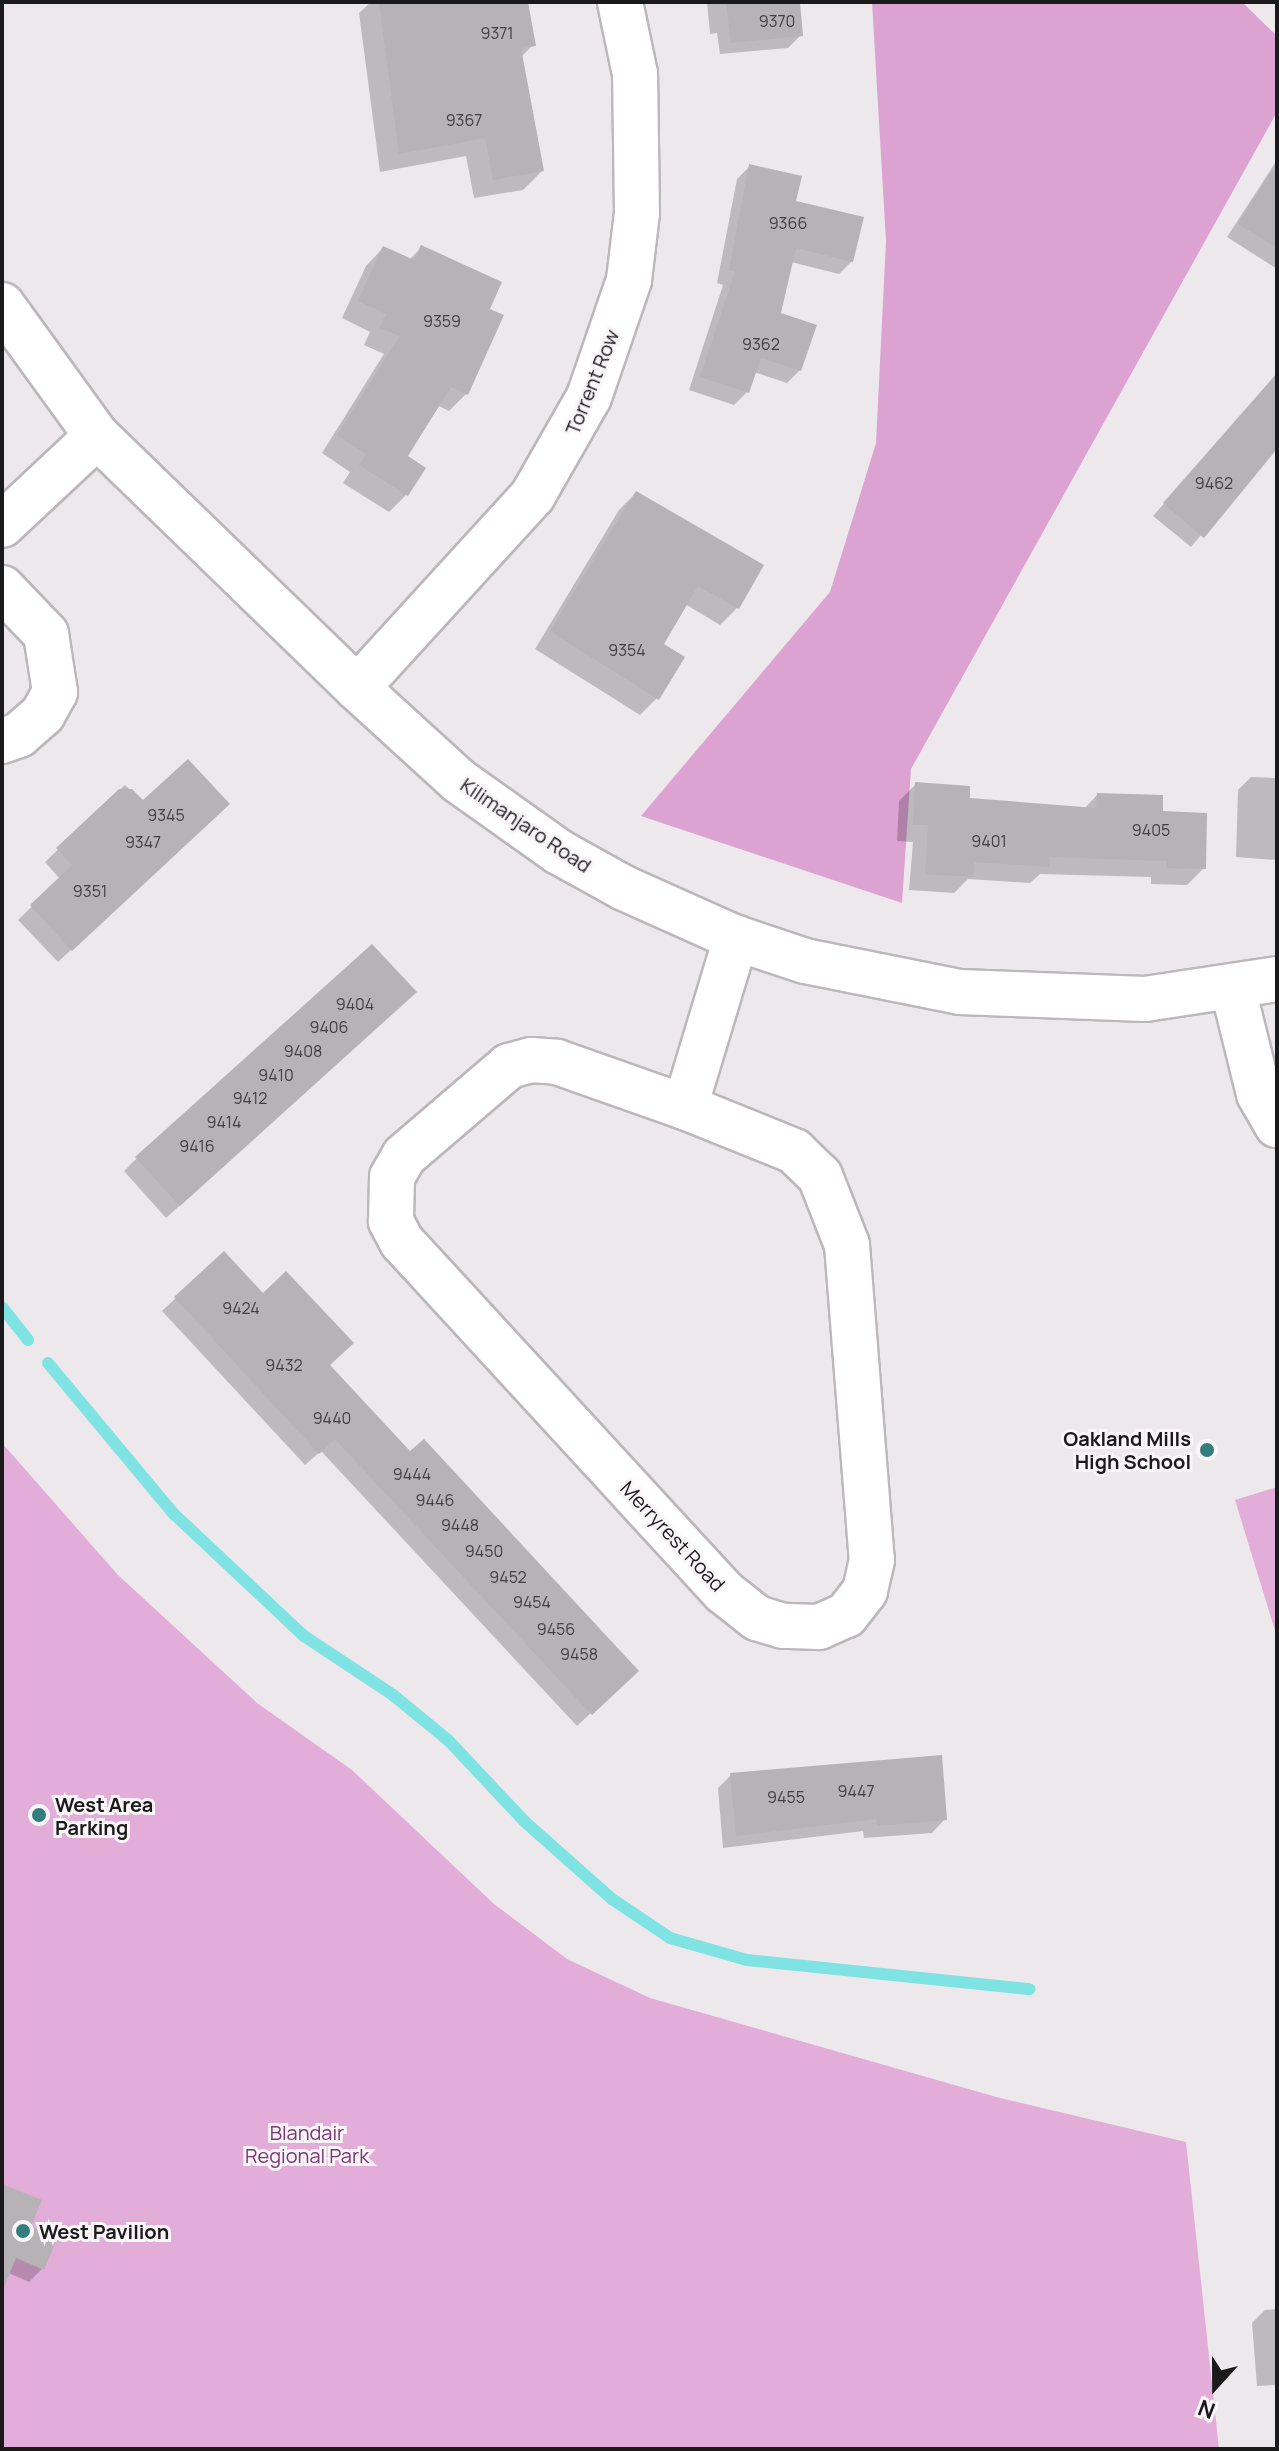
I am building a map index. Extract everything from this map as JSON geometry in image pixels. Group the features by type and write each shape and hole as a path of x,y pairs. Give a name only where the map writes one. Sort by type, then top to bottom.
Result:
{"street":[{"name":"Torrent Row","path":"357,688 533,495 566,446 594,384 629,280 637,213 635,74 620,2"},
{"name":"Kilimanjaro Road","path":"2,305 97,436 357,688 459,781 559,852 736,938 849,972 960,992 1145,999 1233,989 1277,979"},
{"path":"2,525 97,436"},
{"path":"2,588 46,634 55,692 43,714 19,735 2,741"},
{"path":"685,1107 736,938"},
{"path":"1233,989 1259,1094 1277,1125"},
{"name":"Merryrest Road","path":"531,1060 557,1062 685,1107 794,1151 820,1176 847,1245 872,1560 865,1591 846,1615 819,1627 783,1626 757,1618 724,1592 412,1254 391,1221 392,1177 404,1156 509,1066 531,1060"}],"green space":[{"name":"Blandair Regional Park","path":"2,1443 118,1575 257,1703 352,1770 494,1904 567,1959 650,1998 1000,2098 1186,2142 1219,2449 2,2449"},
{"path":"1277,1487 1277,1637 1235,1500"}],"shaded area":[{"path":"872,2 1242,2 1277,36 1277,112 911,769 902,903 641,816 830,592 876,443 886,241"}],"building":[{"path":"379,2 528,2 536,46 521,48 544,171 493,180 485,138 399,154"},
{"path":"726,2 800,2 803,36 731,43"},
{"path":"1277,163 1277,248 1238,224"},
{"path":"749,164 802,176 796,201 864,217 853,262 796,248 781,313 817,325 801,371 761,358 749,393 700,377 735,272 729,270"},
{"path":"421,245 502,282 490,309 504,315 468,395 451,387 408,456 426,468 408,496 359,465 366,454 337,435 400,336 380,328 386,314 358,301 383,246 414,260"},
{"path":"1277,373 1277,449 1204,538 1163,503"},
{"path":"636,491 764,565 739,609 698,586 664,644 685,657 659,700 550,631"},
{"path":"188,759 230,804 72,951 30,905 72,865 56,848 119,789 132,789 143,800"},
{"path":"915,782 970,786 970,798 1096,808 1097,793 1163,795 1163,811 1207,813 1206,869 1167,868 1167,861 1050,857 1049,867 974,862 973,877 925,874 928,825 913,825"},
{"path":"372,944 417,992 180,1206 135,1157"},
{"path":"224,1251 263,1293 286,1271 354,1343 330,1365 410,1451 424,1439 639,1671 592,1715 335,1439 319,1454 174,1297"},
{"path":"942,1755 947,1820 877,1826 876,1819 736,1836 730,1773"},
{"name":"West Pavilion","path":"2,2184 42,2200 31,2226 58,2237 44,2270 16,2258 2,2292"}],"waterway":[{"path":"2,1307 28,1340"},
{"path":"48,1363 174,1514 304,1636 393,1695 449,1741 524,1821 612,1899 670,1938 747,1960 1030,1989"}],"place":[{"name":"Oakland Mills High School","path":"1207,1450"},
{"name":"West Area Parking","path":"39,1815"},
{"name":"West Pavilion","path":"23,2231"}]}
